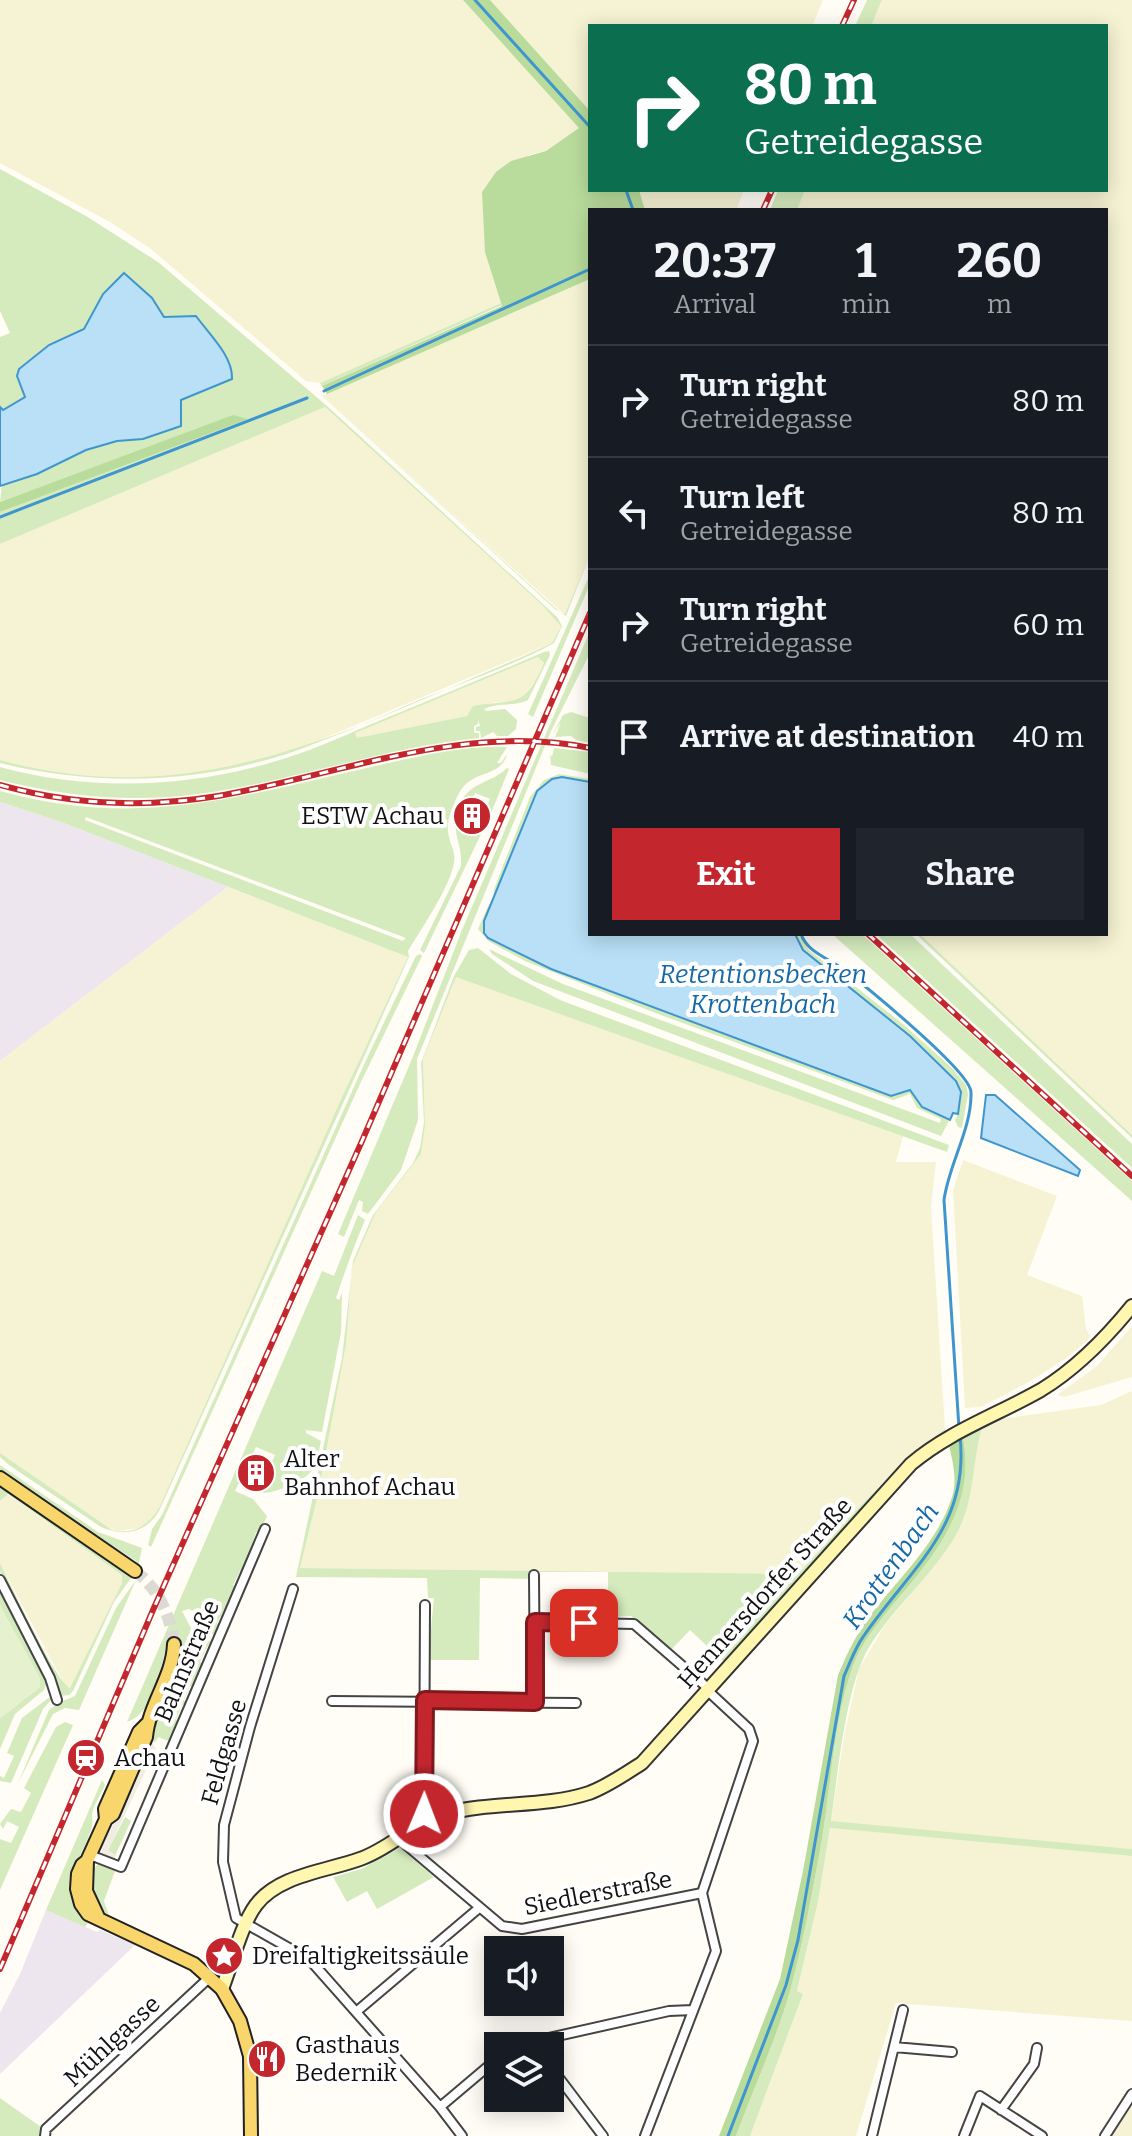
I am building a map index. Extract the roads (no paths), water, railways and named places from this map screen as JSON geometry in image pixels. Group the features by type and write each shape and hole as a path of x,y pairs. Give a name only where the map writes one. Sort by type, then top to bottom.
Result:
{"main road":[{"path":"0,1478 135,1571"},
{"path":"174,1644 170,1670 147,1724 146,1737 113,1814 106,1819 89,1858 86,1891 98,1917 186,1959 222,1989 240,2021 250,2056 251,2136"}],"street":[{"name":"Hennersdorfer Straße","path":"222,1989 255,1906 268,1892 293,1879 363,1858 442,1814 473,1807 567,1798 614,1781 642,1763 911,1464 965,1427 1043,1388 1103,1341 1132,1306"},
{"name":"Bahnstraße","path":"89,1858 121,1867 265,1529"},
{"path":"534,1575 535,1702"},
{"path":"0,1580 50,1678 57,1700"},
{"name":"Feldgasse","path":"247,1923 236,1918 226,1878 222,1850 224,1825 293,1589"},
{"path":"425,1605 424,1814 427,1821"},
{"path":"535,1622 634,1624 708,1690"},
{"name":"Siedlerstraße","path":"399,1839 502,1926 522,1929 702,1893 753,1741 749,1729 708,1690"},
{"path":"332,1701 576,1703"},
{"path":"645,2136 716,1951 702,1893"},
{"path":"356,2012 479,1908"},
{"path":"247,1923 310,1960 462,2136"},
{"name":"Mühlgasse","path":"45,2136 46,2129 210,1977"},
{"path":"564,2036 669,2011 693,2010"},
{"path":"872,2136 903,2010"},
{"path":"894,2047 952,2052"},
{"path":"1001,2110 1034,2064 1037,2048"},
{"path":"440,2107 484,2070"},
{"path":"564,2084 603,2136"},
{"path":"1105,2136 1132,2094"},
{"path":"964,2136 980,2096 1042,2136"}],"water":[{"path":"124,273 152,298 164,317 196,316 229,362 232,379 181,400 181,426 143,439 117,441 86,450 37,474 0,486 0,407 3,410 25,397 17,376 19,369 49,345 84,329 103,294"},
{"name":"Retentionsbecken Krottenbach","path":"562,777 588,782 588,936 796,936 803,950 910,1036 956,1081 961,1092 958,1114 953,1113 950,1120 922,1107 910,1090 891,1096 551,969 488,938 484,933 484,921 537,791 552,779"},
{"path":"986,1095 995,1095 1080,1170 1078,1176 981,1138"}],"waterway":[{"name":"Krottenbach","path":"475,0 588,125"},
{"name":"Krottenbach","path":"627,192 632,208"},
{"path":"324,391 588,270"},
{"path":"0,517 307,398"},
{"name":"Krottenbach","path":"802,936 813,950 843,969 936,1048 966,1081 971,1092 968,1119 944,1200 959,1428"},
{"name":"Krottenbach","path":"728,2136 786,1985 798,1940 844,1676 860,1641 933,1545 946,1522 956,1497 961,1468 960,1436"}],"tunnel":[{"path":"135,1571 151,1586 162,1603 174,1644"}],"railway":[{"path":"843,24 854,0"},
{"path":"764,208 771,192"},
{"path":"0,1969 153,1610 362,1141 588,618"},
{"path":"0,785 81,800 163,802 218,796 450,746 543,742 588,748"},
{"path":"870,936 1132,1176"}],"place":[{"name":"ESTW Achau","path":"472,816"},
{"name":"Alter Bahnhof Achau","path":"256,1473"},
{"name":"Achau","path":"86,1758"},
{"name":"Dreifaltigkeitssäule","path":"224,1956"},
{"name":"Gasthaus Bedernik","path":"267,2059"}]}
